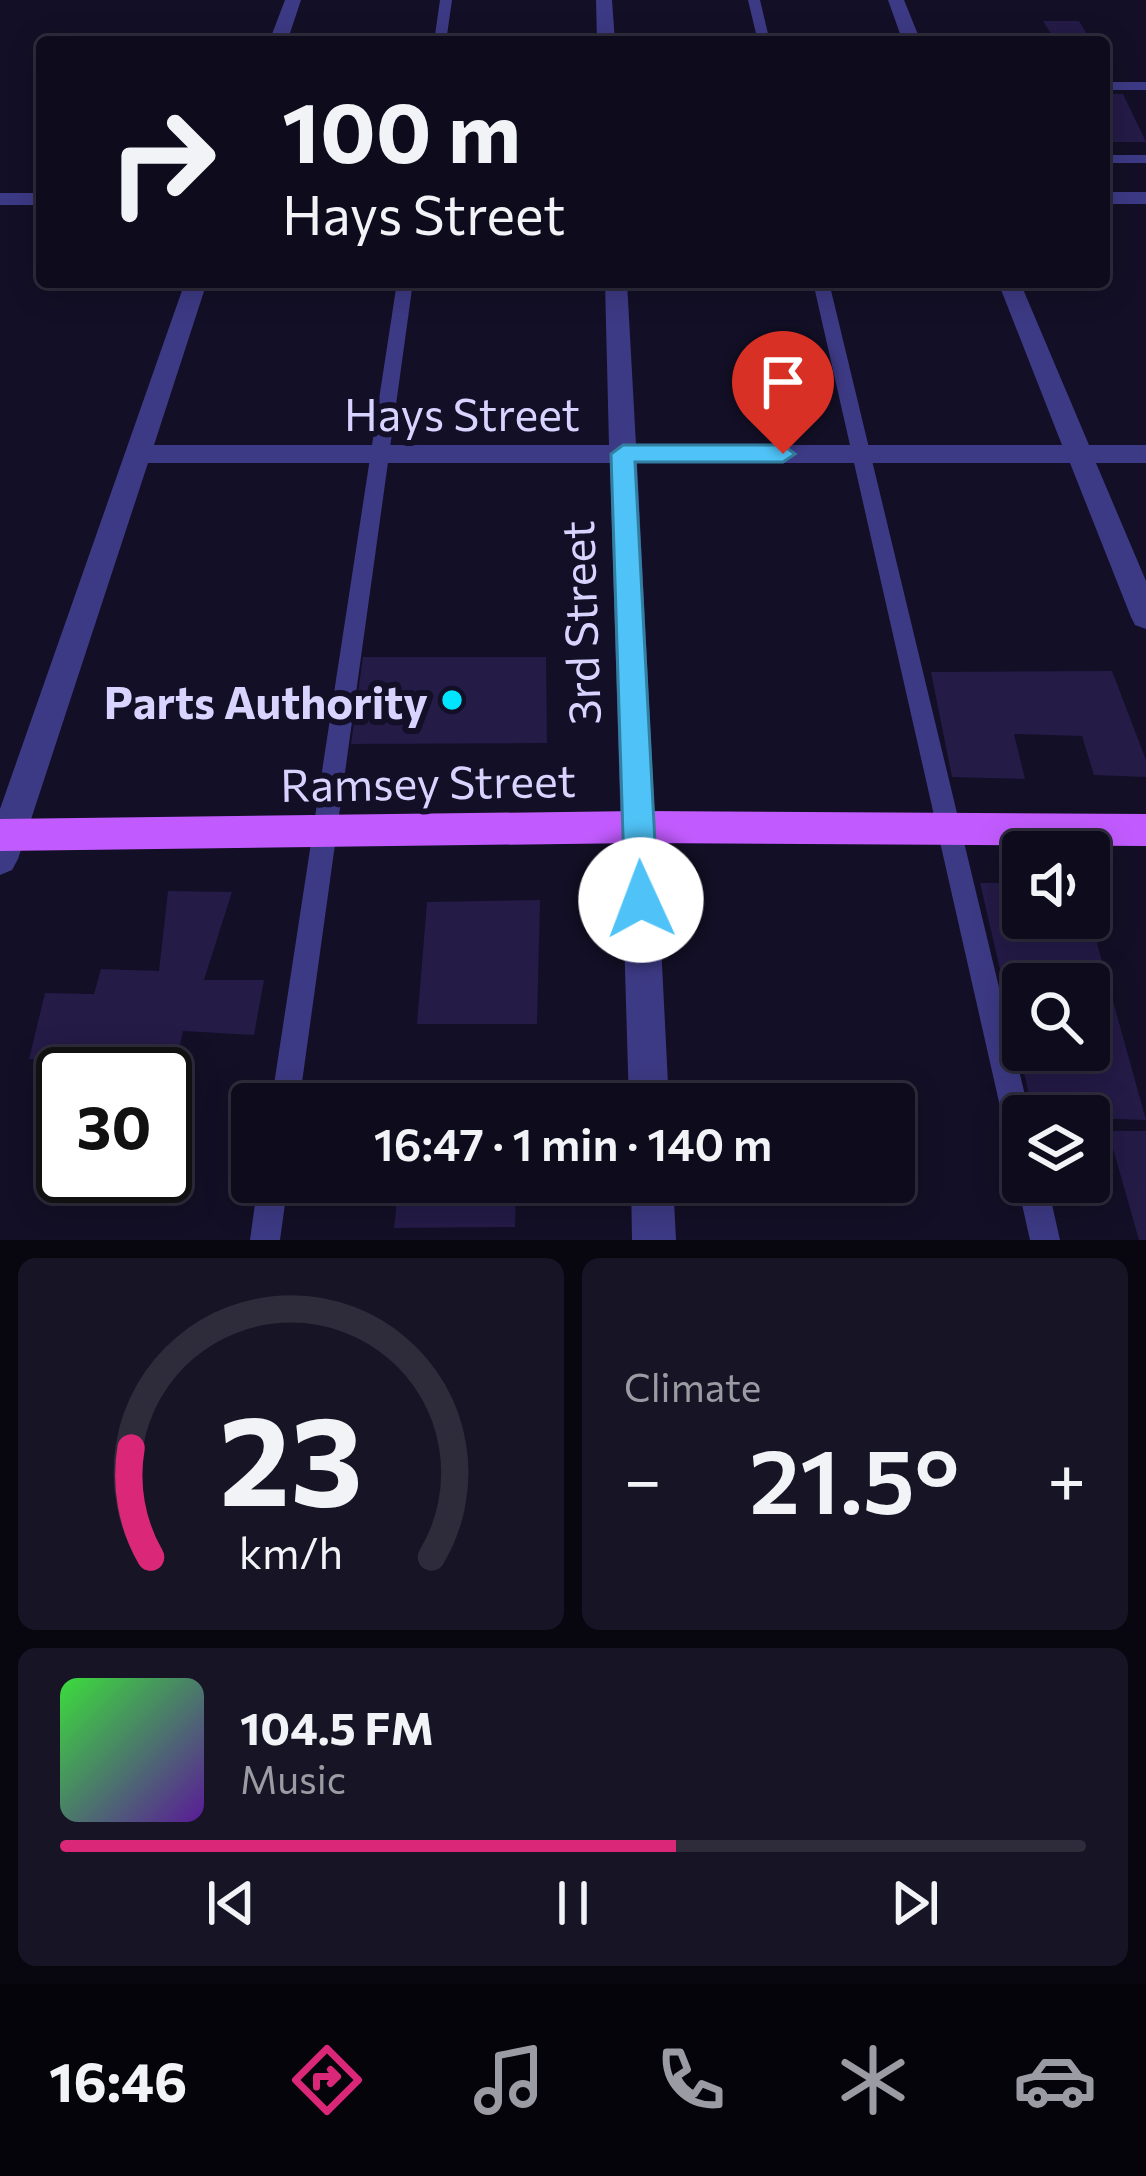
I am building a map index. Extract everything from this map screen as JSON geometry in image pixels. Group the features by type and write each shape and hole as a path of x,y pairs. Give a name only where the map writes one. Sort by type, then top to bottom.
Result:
{"main road":[{"name":"Ramsey Street","path":"3,843 639,826 1146,830"}],"street":[{"path":"280,36 293,0"},
{"path":"604,0 606,36"},
{"path":"896,0 910,36"},
{"path":"1110,198 1145,200"},
{"path":"0,199 36,199"},
{"path":"3,843 194,288"},
{"name":"3rd Street","path":"616,288 648,1083"},
{"path":"1011,288 1143,604"},
{"name":"Hays Street","path":"137,454 1146,454"},
{"path":"653,1203 654,1240"}],"lane":[{"path":"441,36 446,0"},
{"path":"754,0 763,36"},
{"path":"1110,86 1146,86"},
{"path":"1110,159 1146,159"},
{"path":"288,1083 404,288"},
{"path":"822,288 1011,1095"},
{"path":"265,1240 271,1203"},
{"path":"1036,1203 1045,1240"}],"building":[{"path":"1043,21 1079,21 1088,36 1052,36"},
{"path":"1110,94 1123,94 1146,142 1110,142"},
{"name":"Parts Authority","path":"363,657 546,657 547,743 351,744"},
{"path":"1112,671 1146,760 1146,777 1094,775 1082,736 1014,734 1025,779 952,777 931,672"},
{"path":"980,883 1002,883 1002,939 1096,939 1102,963 1002,963 1002,978"},
{"path":"168,891 232,892 204,980 264,980 254,1035 183,1031 180,1047 36,1047 36,1059 29,1059 45,993 94,994 101,969 159,971"},
{"path":"540,900 537,1024 417,1024 427,902"},
{"path":"1110,990 1146,1120 1110,1119 1110,1095 1029,1095 1024,1071 1110,1071"},
{"path":"1110,1131 1146,1131 1146,1240 1139,1240"},
{"path":"397,1203 516,1203 515,1227 394,1228"}],"place":[{"name":"Parts Authority","path":"452,700"}],"route":[{"path":"641,900 623,454 783,454"}]}
